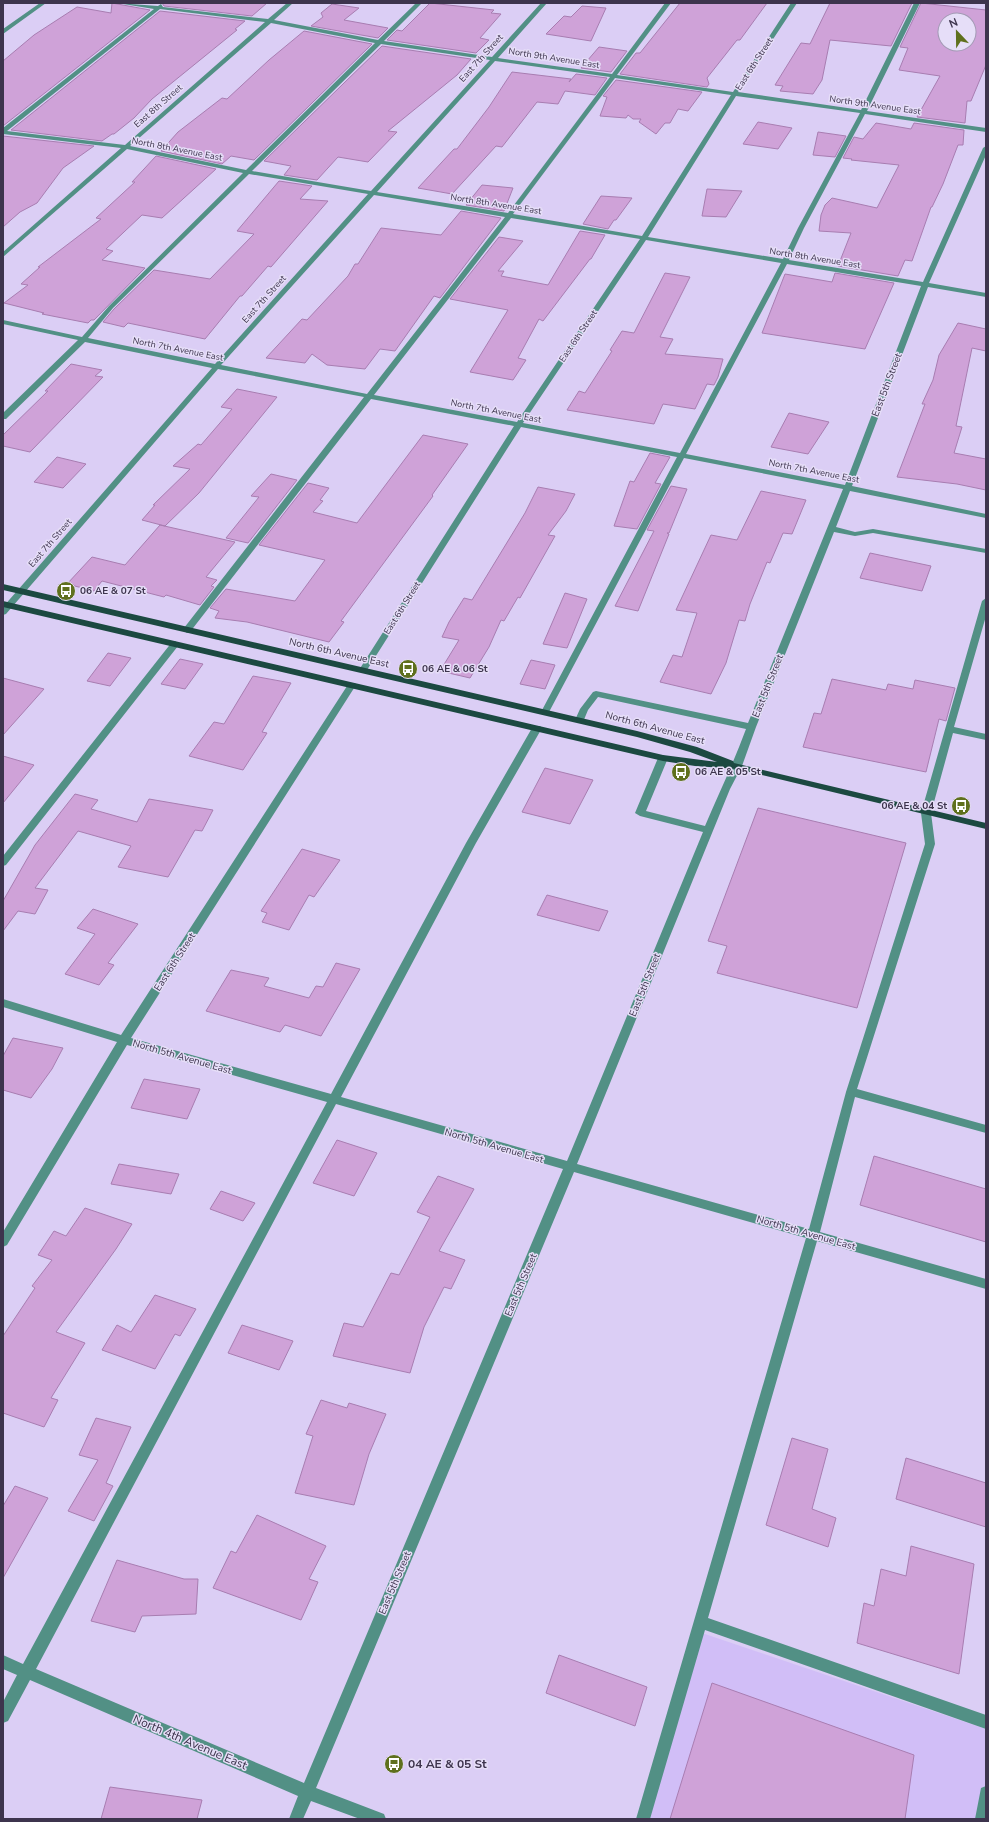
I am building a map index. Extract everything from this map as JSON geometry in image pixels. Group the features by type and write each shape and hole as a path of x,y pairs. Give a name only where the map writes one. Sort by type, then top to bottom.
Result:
{"main road":[{"name":"North 6th Avenue East","path":"3,587 672,742 702,751 737,766 926,813 986,826"},
{"name":"North 6th Avenue East","path":"5,607 176,644 663,758 695,763 737,766"}],"street":[{"path":"3,32 43,3"},
{"name":"North 9th Avenue East","path":"120,3 269,21 379,42 986,130"},
{"path":"3,132 165,3"},
{"name":"East 8th Street","path":"3,255 290,3"},
{"path":"3,417 82,340 111,307 419,3"},
{"name":"East 7th Street","path":"5,607 22,591 216,367 544,3"},
{"path":"187,630 368,395 509,216 668,3"},
{"name":"East 6th Street","path":"363,670 518,425 645,237 735,93 794,3"},
{"path":"545,712 785,262 801,228 863,113 917,3"},
{"name":"North 8th Avenue East","path":"3,132 125,147 247,172 645,237 986,295"},
{"name":"East 5th Street","path":"296,1819 570,1168 725,789 737,766 751,727 832,529 925,285 986,148"},
{"name":"North 7th Avenue East","path":"3,322 82,340 216,367 848,487 986,516"},
{"path":"832,529 855,534 873,532 986,551"},
{"path":"643,1819 813,1235 851,1092 930,844 926,813 948,729 986,602"},
{"path":"3,862 176,644"},
{"name":"East 6th Street","path":"3,1242 124,1040 352,685"},
{"path":"580,720 584,708 596,694 751,727"},
{"path":"3,1716 471,842 537,728"},
{"path":"948,729 986,737"},
{"path":"663,758 640,813 708,830"},
{"name":"North 5th Avenue East","path":"3,1003 124,1040 570,1168 986,1284"},
{"path":"851,1092 986,1129"},
{"path":"700,1622 986,1722"},
{"name":"North 4th Avenue East","path":"3,1662 307,1792 379,1819"},
{"path":"982,1819 986,1793"}],"shaded area":[{"path":"702,1633 986,1729 986,1819 649,1819"}],"building":[{"path":"112,3 150,10 3,126 3,61 34,35 77,7 111,13"},
{"path":"162,3 267,3 252,16 164,6"},
{"path":"430,3 494,10 491,13 501,14 480,38 489,40 476,53 387,40 397,30 402,31"},
{"path":"680,3 767,3 740,40 737,40 707,78 709,84 707,87 620,74 636,53 640,53"},
{"path":"830,3 912,3 891,46 830,40 822,80 813,94 780,91 783,86 775,85 801,43 810,44"},
{"path":"921,3 986,10 986,65 971,101 967,101 965,123 917,117 940,76 899,70 908,48 900,47"},
{"path":"332,4 359,8 344,20 388,28 378,38 311,26 323,17 321,13"},
{"path":"582,6 606,8 591,41 546,34 564,16 571,17"},
{"path":"160,11 245,21 235,29 237,30 152,99 134,118 114,134 102,141 11,130"},
{"path":"304,31 372,44 254,160 231,156 222,164 161,151 178,132 222,98 227,99 269,60"},
{"path":"382,46 471,59 457,75 388,131 397,132 368,162 338,157 317,180 284,175 291,166 264,161"},
{"path":"599,47 627,51 611,72 581,68"},
{"path":"512,72 571,79 569,82 576,74 607,78 595,95 565,91 558,104 537,102 502,147 496,146 452,194 418,188 454,149 457,149 489,107"},
{"path":"616,80 702,92 688,111 678,109 670,123 665,123 656,134 639,122 641,119 633,119 628,115 626,118 600,116 607,97 603,96"},
{"path":"758,122 792,128 778,149 743,144"},
{"path":"876,123 911,129 914,123 964,130 963,145 958,145 943,184 931,207 912,261 905,260 898,276 838,266 851,233 819,231 821,215 825,205 832,198 877,208 899,165 843,158 854,137 863,139"},
{"path":"818,132 846,136 835,157 813,155"},
{"path":"3,136 94,146 63,168 37,203 20,212 3,227"},
{"path":"156,156 216,169 162,218 142,215 106,249 113,251 102,260 145,268 94,320 91,320 88,323 42,314 44,313 4,303 28,285 21,284 40,267 38,267 101,219 96,218 135,182 132,182"},
{"path":"279,181 312,186 300,199 328,201 271,267 268,266 242,296 240,296 205,339 128,323 124,327 103,322 114,309 154,270 210,279 254,234 237,231"},
{"path":"482,185 513,188 504,211 466,205"},
{"path":"707,189 742,191 726,217 702,216"},
{"path":"601,196 632,198 608,229 583,224"},
{"path":"461,211 501,218 440,298 434,296 395,351 380,349 365,369 327,365 312,354 305,363 266,358 302,319 307,320 348,276 355,264 358,264 381,228 441,235"},
{"path":"580,231 605,235 591,259 543,321 539,319 518,358 526,360 513,380 470,372 508,310 450,299 499,237 523,241 498,271 504,271 501,276 548,285"},
{"path":"665,273 690,277 660,337 673,339 665,354 723,359 714,385 707,384 695,409 663,404 654,424 567,410 579,391 585,393 612,351 610,350 622,331 634,333"},
{"path":"835,273 894,283 865,349 762,333 785,274 832,282"},
{"path":"958,323 986,329 986,351 972,348 956,426 962,427 954,453 986,459 986,490 957,484 897,477 925,404 922,404 933,380 939,355"},
{"path":"71,364 102,370 95,376 103,377 30,452 3,446 3,435 48,391 45,391"},
{"path":"237,389 277,397 199,493 165,526 142,520 155,505 153,505 190,469 173,466 198,444 201,445 232,409 221,407"},
{"path":"789,413 829,422 808,454 771,447"},
{"path":"423,435 468,444 432,495 433,496 341,621 344,622 329,642 247,622 215,618 219,611 210,608 226,589 295,601 325,560 259,545 308,483 329,488 320,500 323,501 313,512 357,523"},
{"path":"650,453 670,457 655,483 661,484 637,529 614,526 630,481 634,482"},
{"path":"57,457 86,464 63,488 34,482"},
{"path":"271,474 297,480 248,543 226,538 259,497 251,496"},
{"path":"671,486 687,489 669,533 667,533 669,534 638,611 615,606 654,531 647,530"},
{"path":"538,487 575,494 566,511 548,535 555,536 520,598 518,597 504,621 501,620 489,647 470,678 440,671 459,640 442,637 449,622 464,598 472,600 525,513"},
{"path":"761,491 806,500 792,534 783,533 770,563 767,562 750,604 745,621 739,620 726,663 711,694 660,682 673,655 682,657 697,613 676,610 711,535 737,540"},
{"path":"160,525 235,542 206,577 217,580 211,586 214,587 200,605 166,595 164,597 102,581 94,591 67,584 92,557 125,565"},
{"path":"870,553 931,566 922,591 860,578"},
{"path":"565,593 587,599 567,648 543,644"},
{"path":"108,653 131,658 110,686 87,681"},
{"path":"180,659 203,664 185,689 161,684"},
{"path":"531,660 555,665 545,689 520,684"},
{"path":"253,676 291,683 262,732 267,733 243,770 189,756 214,722 224,724"},
{"path":"3,678 44,689 3,735"},
{"path":"832,679 886,690 888,684 913,689 915,680 955,688 946,721 939,719 926,772 803,747 814,713 821,714"},
{"path":"3,756 34,765 3,803"},
{"path":"545,768 593,780 570,824 522,812"},
{"path":"75,794 98,800 91,809 137,822 149,799 213,810 202,831 195,830 168,877 118,867 131,846 78,831 35,888 48,890 35,914 18,911 3,931 3,901 35,845"},
{"path":"758,808 906,843 857,1008 717,973 727,946 708,941"},
{"path":"302,849 340,860 314,897 309,895 289,930 262,922 267,913 261,911"},
{"path":"547,895 608,911 599,931 537,915"},
{"path":"93,909 138,924 108,963 114,965 99,985 65,974 95,934 77,928"},
{"path":"336,963 360,969 321,1036 285,1025 280,1032 206,1011 231,970 269,978 264,986 309,998 316,986 323,987"},
{"path":"13,1038 63,1048 52,1069 31,1098 3,1090 3,1056"},
{"path":"144,1079 200,1089 187,1119 131,1108"},
{"path":"337,1140 377,1153 354,1196 313,1183"},
{"path":"874,1156 986,1189 986,1242 860,1205"},
{"path":"119,1164 179,1174 171,1194 111,1184"},
{"path":"438,1176 474,1189 439,1251 465,1260 451,1289 444,1287 424,1327 410,1373 333,1356 344,1323 363,1327 391,1273 399,1275 430,1217 417,1212"},
{"path":"221,1191 255,1203 243,1221 210,1209"},
{"path":"85,1208 132,1224 116,1249 56,1332 85,1343 51,1398 58,1400 44,1427 3,1413 3,1336 35,1288 32,1286 52,1260 38,1255 54,1231 66,1236"},
{"path":"155,1295 196,1309 180,1336 175,1334 155,1369 102,1350 117,1325 131,1332"},
{"path":"242,1325 293,1341 279,1370 228,1353"},
{"path":"321,1400 347,1408 349,1403 386,1414 369,1454 354,1505 295,1493 313,1436 306,1434"},
{"path":"96,1418 131,1427 106,1483 113,1486 94,1521 68,1511 98,1460 79,1455"},
{"path":"792,1438 828,1449 812,1509 836,1518 828,1547 766,1525"},
{"path":"906,1458 986,1483 986,1527 896,1499"},
{"path":"15,1486 48,1498 3,1578 3,1506"},
{"path":"257,1515 326,1546 309,1579 318,1582 301,1620 213,1588 231,1551 236,1553"},
{"path":"911,1546 974,1564 959,1674 857,1643 864,1603 874,1606 881,1569 906,1576"},
{"path":"117,1560 184,1579 198,1579 196,1614 142,1616 135,1632 91,1621"},
{"path":"559,1655 647,1687 635,1726 546,1693"},
{"path":"712,1683 914,1755 905,1819 670,1819"},
{"path":"110,1787 202,1800 197,1819 101,1819"}],"place":[{"name":"06 AE & 07 St","path":"66,591"},
{"name":"06 AE & 06 St","path":"408,669"},
{"name":"06 AE & 05 St","path":"681,772"},
{"name":"06 AE & 04 St","path":"961,806"},
{"name":"04 AE & 05 St","path":"394,1764"}]}
